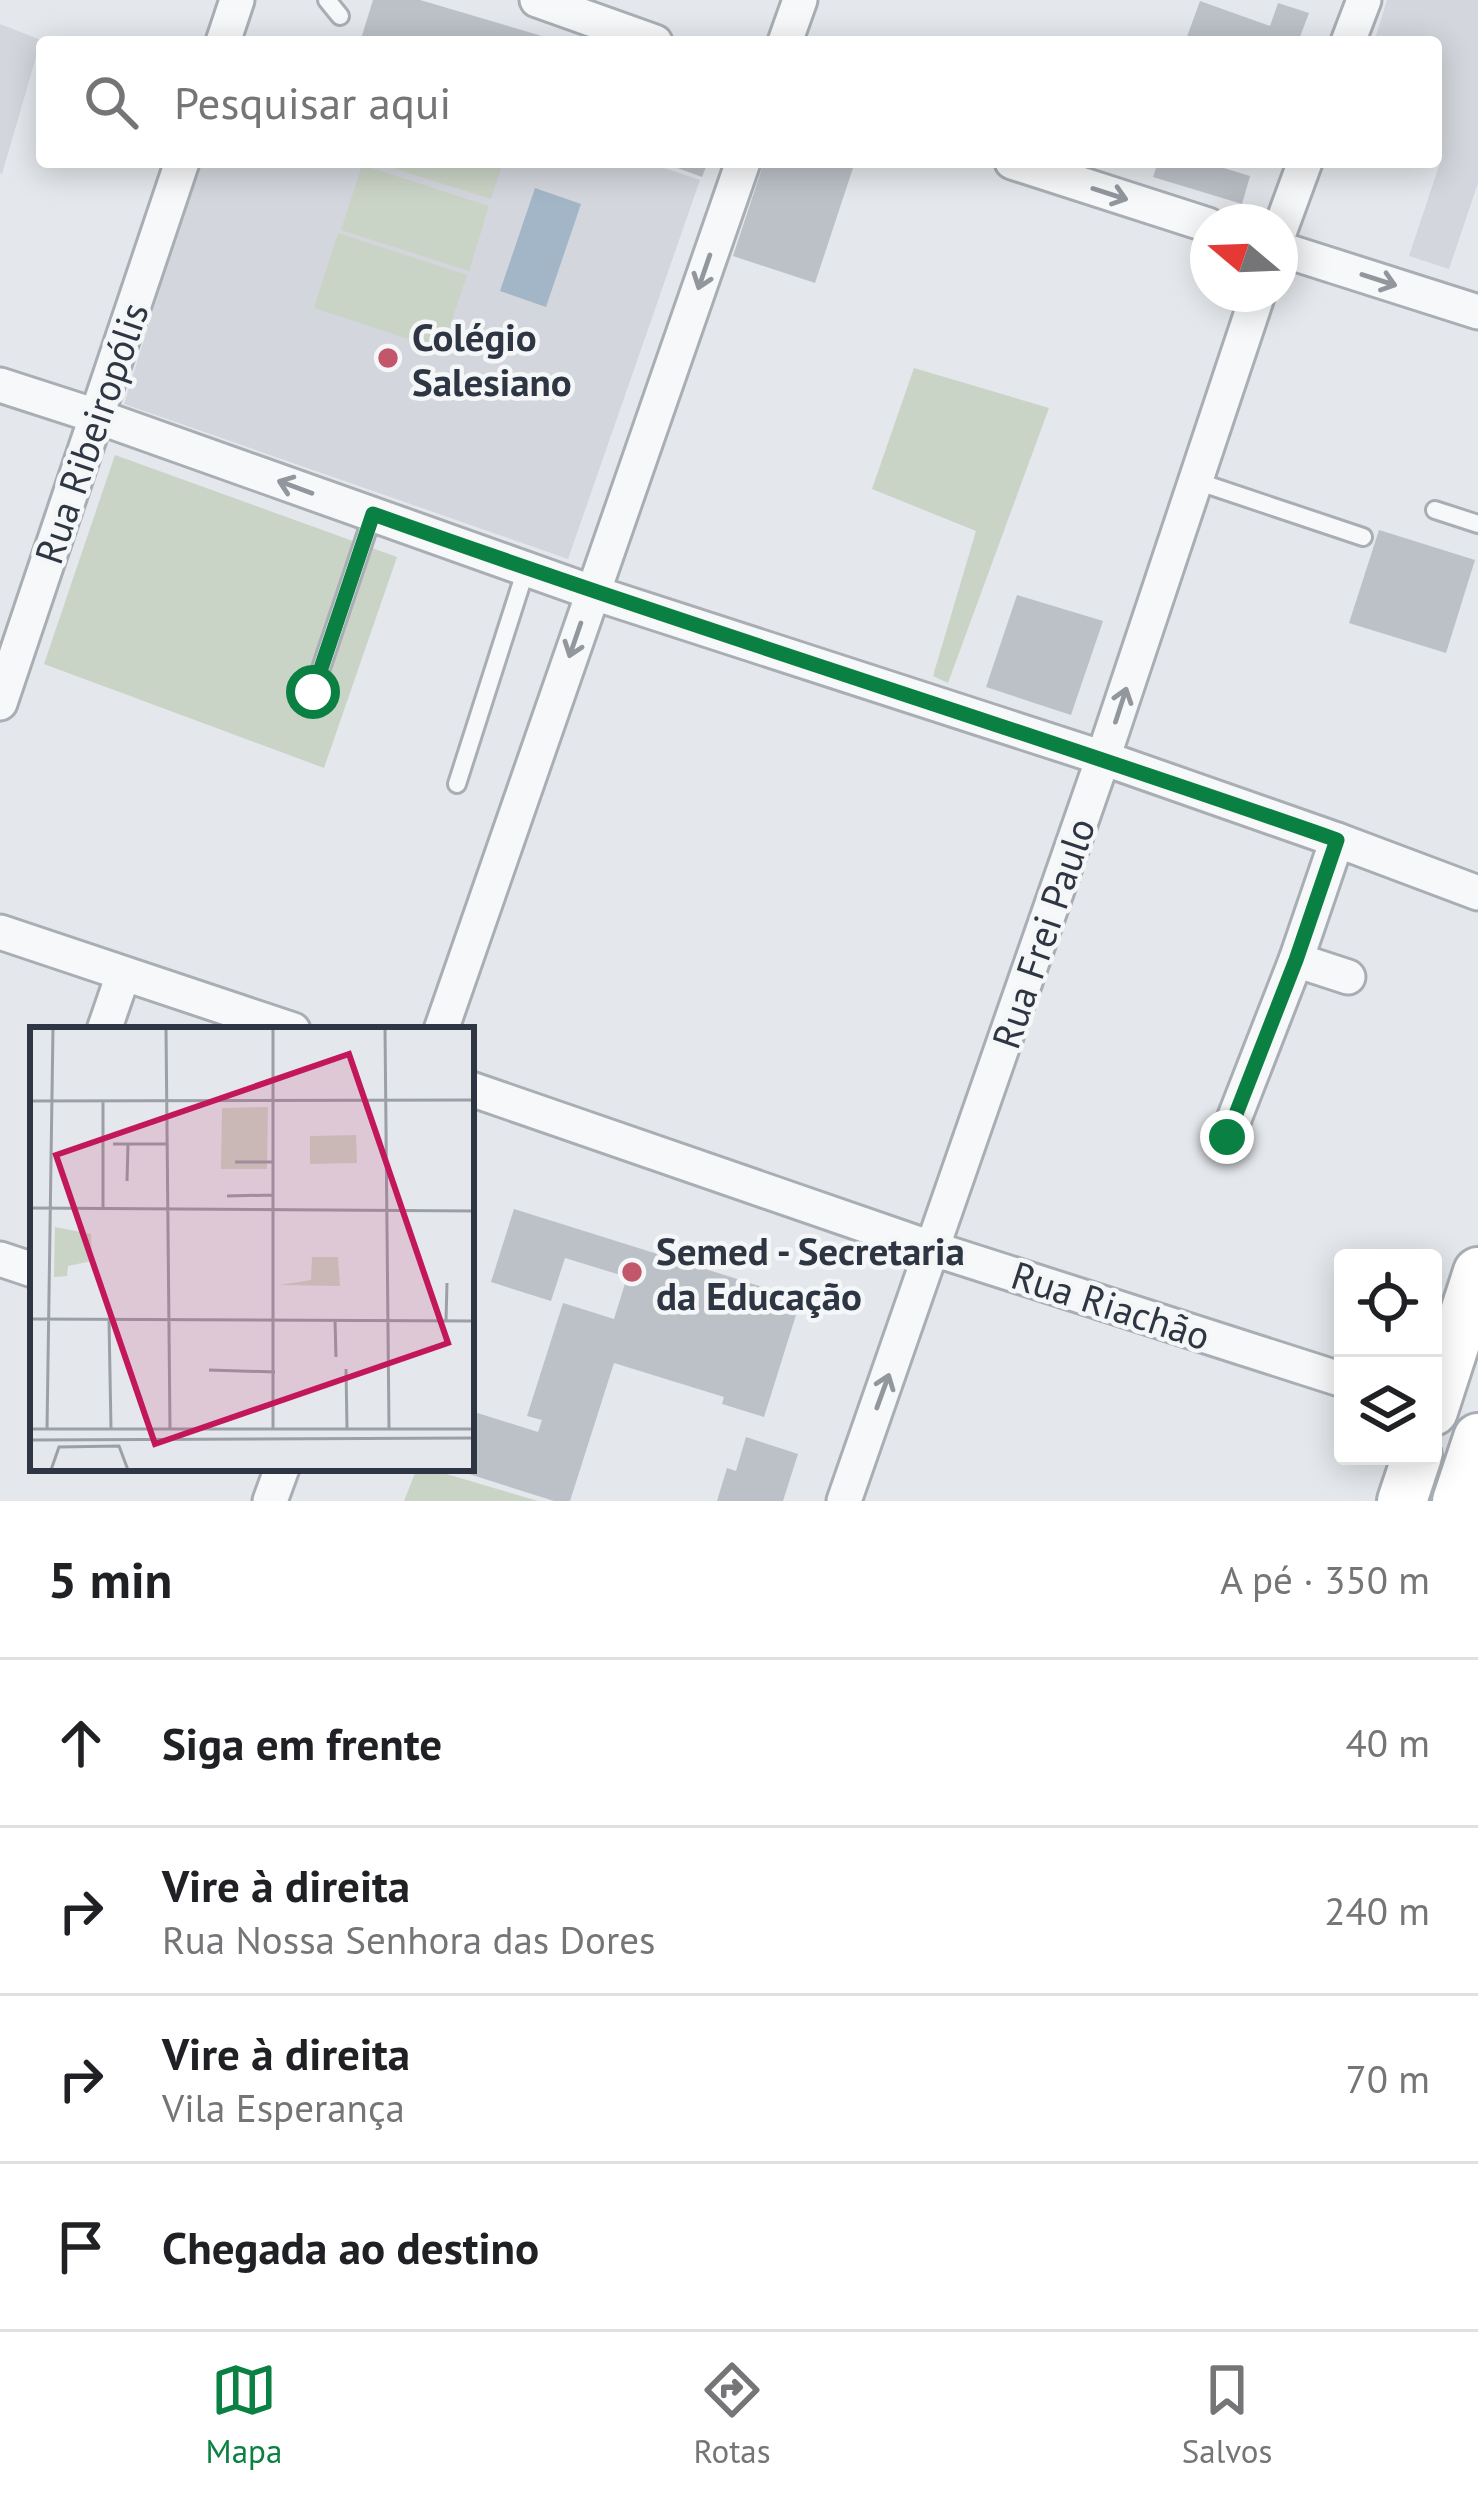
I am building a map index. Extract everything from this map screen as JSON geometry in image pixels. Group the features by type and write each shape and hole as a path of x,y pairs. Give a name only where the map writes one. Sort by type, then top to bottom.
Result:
{"main road":[{"path":"1442,1383 1478,1272"},
{"path":"1457,1501 1478,1438"},
{"path":"1402,1501 1414,1465"}],"street":[{"path":"225,36 237,0"},
{"path":"538,0 638,36"},
{"path":"787,36 800,0"},
{"path":"1350,36 1364,0"},
{"name":"Rua Ribeiropólis","path":"0,703 180,168"},
{"path":"442,1027 741,168"},
{"path":"1030,168 1190,220"},
{"path":"1290,204 1303,168"},
{"path":"1298,255 1478,312"},
{"name":"Rua Frei Paulo","path":"844,1501 1103,758 1252,312"},
{"path":"0,385 591,592 1103,758 1478,893"},
{"path":"1227,1137 1337,840"},
{"path":"0,932 284,1027"},
{"path":"1296,960 1348,976"},
{"path":"105,1027 123,975"},
{"name":"Rua Riachão","path":"474,1090 934,1249 1334,1377"},
{"path":"0,1259 30,1269"},
{"path":"270,1501 281,1471"}],"lane":[{"path":"327,0 340,16"},
{"path":"1196,481 1363,537"},
{"path":"1435,510 1478,524"},
{"path":"313,692 373,514"},
{"path":"457,784 526,569"}],"shaded area":[{"path":"1387,0 1478,0 1478,183 1449,269 1409,256 1442,168 1442,36 1376,36"},
{"path":"0,24 36,38 36,57 0,173"},
{"name":"Colégio Salesiano","path":"197,168 664,168 700,180 568,559 124,404"}],"green space":[{"path":"361,168 489,206 469,271 341,230"},
{"path":"393,168 501,168 491,199"},
{"path":"338,233 467,275 442,350 314,308"},
{"path":"914,368 1049,408 948,683 933,676 976,531 872,489"},
{"path":"115,455 397,557 324,768 44,664"},
{"path":"416,1471 436,1471 538,1501 404,1501"}],"water":[{"path":"535,188 581,204 546,307 500,291"}],"building":[{"path":"373,0 420,0 542,36 362,36"},
{"path":"1200,1 1270,26 1278,3 1309,13 1300,36 1187,36"},
{"path":"677,168 706,168 702,177"},
{"path":"762,168 853,168 815,283 733,256"},
{"path":"1156,168 1224,168 1250,176 1242,204 1153,177"},
{"path":"1379,530 1475,560 1446,653 1349,623"},
{"path":"1017,595 1103,621 1071,715 986,687"},
{"path":"514,1209 801,1299 764,1417 722,1404 724,1397 614,1363 570,1501 554,1501 459,1471 474,1471 474,1412 538,1432 542,1420 527,1416 563,1303 614,1319 627,1277 565,1258 551,1301 491,1282"},
{"path":"746,1437 798,1454 783,1501 717,1501 727,1468 736,1471"}],"place":[{"name":"Colégio Salesiano","path":"388,358"},
{"name":"Semed - Secretaria da Educação","path":"632,1272"}],"route":[{"path":"313,692 373,514 591,592 1103,758 1337,840 1227,1137"}]}
